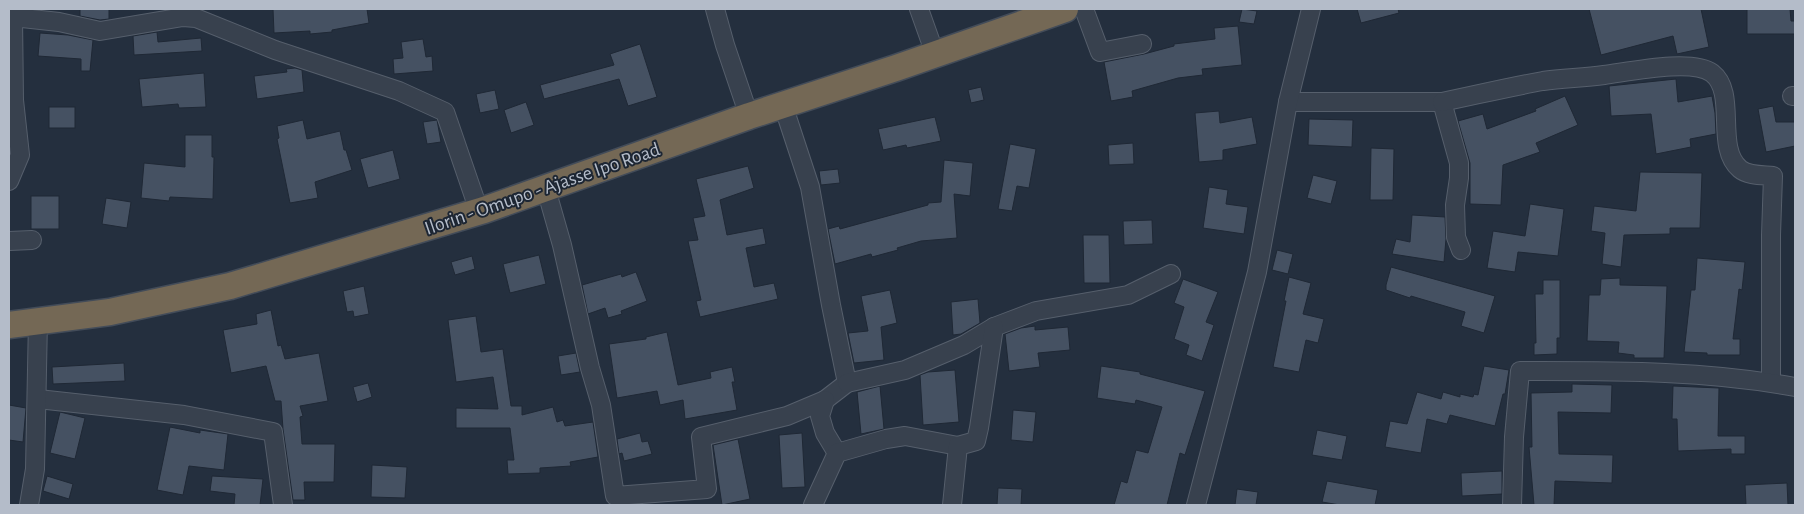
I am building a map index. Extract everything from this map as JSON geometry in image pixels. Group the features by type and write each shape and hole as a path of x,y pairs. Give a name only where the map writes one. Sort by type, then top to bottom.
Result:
{"highway":[{"name":"Ilorin - Omupo - Ajasse Ipo Road","path":"9,325 110,312 230,286 546,189 749,116 1065,9"}],"street":[{"path":"715,9 749,116"},
{"path":"920,9 936,54"},
{"path":"1084,9 1100,52 1142,44"},
{"path":"1196,505 1257,272 1288,102 1311,9"},
{"path":"9,182 20,156 14,100 13,17 59,22 100,30 183,17 196,18 275,50 399,91 445,112 479,211"},
{"path":"1288,102 1442,102 1544,81 1602,76 1653,68 1696,67 1712,73 1720,81 1723,90 1727,138 1732,158 1740,170 1773,176 1771,382"},
{"path":"1442,102 1459,163 1455,205 1456,237 1461,250"},
{"path":"783,105 810,187 847,383"},
{"path":"546,189 562,246 590,368 602,405 615,496 707,489 701,436 787,416 825,400 847,383 905,370 964,345 994,327 1036,311 1128,295 1171,274"},
{"path":"9,241 32,240"},
{"path":"29,505 35,469 38,399 38,320"},
{"path":"813,505 837,453 886,439 905,436 958,446 976,442 994,327"},
{"path":"1512,505 1514,437 1520,371 1709,375 1795,386"},
{"path":"38,399 184,415 273,432 283,505"},
{"path":"825,400 820,416 825,433 837,453"},
{"path":"952,505 958,446"}],"building":[{"path":"80,9 109,9 109,19 100,20 80,16"},
{"path":"273,9 367,9 369,23 332,30 332,32 310,34 310,31 274,33"},
{"path":"1242,9 1257,11 1254,24 1239,22"},
{"path":"1357,9 1398,9 1399,13 1361,23"},
{"path":"1589,9 1701,9 1709,47 1677,54 1673,36 1601,55"},
{"path":"1747,9 1790,9 1791,21 1795,21 1795,34 1747,34"},
{"path":"1238,26 1242,65 1202,69 1203,75 1178,78 1132,91 1133,97 1111,101 1104,62 1144,54 1174,46 1174,44 1215,39 1214,28"},
{"path":"157,32 158,42 201,38 202,51 134,55 133,36"},
{"path":"40,33 68,35 93,40 90,71 81,71 81,59 38,56"},
{"path":"423,39 426,57 432,56 433,71 394,74 393,59 403,58 401,42"},
{"path":"640,44 657,97 628,106 619,79 544,99 540,85 614,65 610,54"},
{"path":"295,68 302,70 304,92 257,99 254,76 287,72 286,69"},
{"path":"204,73 206,107 179,108 178,104 142,107 139,79"},
{"path":"1676,79 1678,102 1712,96 1716,134 1690,139 1691,147 1656,154 1651,114 1611,116 1609,86"},
{"path":"981,87 984,100 971,103 968,90"},
{"path":"495,90 499,109 480,113 476,94"},
{"path":"1565,96 1578,125 1536,143 1540,152 1503,165 1501,205 1470,204 1470,163 1458,121 1483,114 1487,129 1536,111 1535,109"},
{"path":"526,102 534,125 511,133 504,110"},
{"path":"1773,106 1776,122 1795,122 1795,146 1766,152 1758,109"},
{"path":"49,107 75,107 75,128 49,128"},
{"path":"1219,111 1220,123 1252,117 1257,144 1223,150 1223,160 1199,162 1195,113"},
{"path":"935,117 941,141 907,148 906,145 883,150 878,129"},
{"path":"1309,119 1353,120 1352,147 1308,145"},
{"path":"303,120 307,139 340,131 344,150 346,150 352,170 315,182 318,198 290,203 277,139 279,138 277,126"},
{"path":"437,120 441,142 427,144 423,122"},
{"path":"185,135 212,135 212,157 214,157 213,199 170,197 169,201 141,198 144,163 185,167"},
{"path":"1133,143 1134,164 1109,165 1108,145"},
{"path":"1010,144 1036,149 1029,188 1017,186 1012,211 998,209"},
{"path":"1371,148 1394,149 1393,200 1370,200"},
{"path":"393,150 400,179 368,188 360,159"},
{"path":"944,160 973,163 970,196 954,194 957,238 921,241 872,257 871,254 835,264 828,229 839,226 840,229 928,205 928,203 941,202"},
{"path":"748,166 754,188 720,200 727,235 763,228 766,244 746,248 754,287 774,283 778,299 700,317 696,301 701,300 688,241 698,240 693,218 705,216 696,179"},
{"path":"838,169 840,183 821,185 819,171"},
{"path":"1640,172 1702,173 1700,228 1670,228 1670,234 1624,235 1621,267 1602,264 1605,233 1591,231 1594,206 1636,211"},
{"path":"1313,175 1337,181 1331,204 1307,198"},
{"path":"1209,187 1228,190 1226,204 1248,207 1244,234 1203,228"},
{"path":"31,196 59,196 59,229 31,229"},
{"path":"106,198 131,202 127,228 102,224"},
{"path":"1530,204 1564,209 1558,256 1518,252 1515,272 1487,268 1493,231 1525,236"},
{"path":"1412,215 1445,217 1444,262 1392,254 1396,239 1410,242"},
{"path":"1152,220 1153,244 1124,245 1123,221"},
{"path":"1083,235 1109,235 1110,283 1084,283"},
{"path":"1277,250 1293,254 1288,274 1272,270"},
{"path":"539,255 546,284 510,293 503,264"},
{"path":"472,256 475,269 455,275 451,262"},
{"path":"1697,258 1745,262 1742,290 1739,289 1733,339 1740,339 1740,355 1707,355 1707,353 1684,352 1691,290 1695,290"},
{"path":"1391,267 1495,296 1484,333 1461,326 1465,312 1386,290"},
{"path":"636,272 647,301 621,311 622,314 608,318 605,308 588,314 582,285 621,274 622,277"},
{"path":"1289,277 1311,283 1303,314 1324,319 1318,343 1306,340 1299,372 1273,367"},
{"path":"1620,278 1620,285 1667,286 1664,358 1634,358 1634,355 1618,353 1619,342 1587,341 1589,295 1600,295 1601,279"},
{"path":"1183,279 1218,292 1206,322 1214,325 1202,361 1186,355 1189,345 1174,339 1184,307 1174,303"},
{"path":"1543,280 1560,280 1560,338 1557,338 1557,354 1534,355 1534,343 1536,343 1535,294 1543,294"},
{"path":"364,286 369,314 354,317 353,311 347,312 343,291"},
{"path":"890,290 897,323 881,327 884,360 854,363 848,333 868,331 861,296"},
{"path":"978,299 980,323 961,334 953,335 951,302"},
{"path":"271,310 278,346 281,345 285,359 319,353 328,401 300,406 303,416 300,417 302,444 335,444 334,482 304,482 305,500 293,500 281,401 275,401 266,366 231,373 223,330 257,324 256,314"},
{"path":"476,316 481,352 503,349 511,406 522,406 522,415 553,407 557,422 563,420 565,426 593,422 598,457 570,462 571,466 540,468 540,473 508,474 507,460 514,460 510,428 456,428 456,408 498,409 493,377 456,382 448,320"},
{"path":"1035,326 1035,330 1068,327 1070,350 1038,353 1040,367 1009,371 1005,334 1021,328"},
{"path":"667,332 678,385 711,378 710,372 732,367 735,382 732,382 737,410 685,419 683,400 660,405 657,391 617,398 609,344 646,339 646,337"},
{"path":"576,353 580,372 561,375 558,356"},
{"path":"124,363 125,381 53,384 52,367"},
{"path":"1101,366 1140,372 1140,374 1205,391 1185,455 1180,453 1167,505 1114,505 1121,481 1127,483 1136,450 1148,453 1162,407 1136,400 1135,404 1097,398"},
{"path":"1484,366 1509,370 1505,394 1503,394 1495,426 1450,415 1447,424 1427,419 1421,453 1385,447 1390,421 1407,424 1417,392 1441,399 1443,392 1460,397 1460,394 1473,397 1474,394 1478,395"},
{"path":"955,370 959,422 923,425 920,375 928,372"},
{"path":"368,383 372,397 357,402 353,387"},
{"path":"1572,384 1612,385 1611,413 1558,412 1559,454 1613,455 1612,483 1555,481 1554,505 1534,505 1529,447 1532,447 1531,393 1572,392"},
{"path":"880,386 884,429 861,434 857,392"},
{"path":"1673,386 1719,388 1718,436 1745,436 1745,454 1731,454 1731,449 1678,451 1677,419 1672,419"},
{"path":"9,405 26,408 23,442 9,440"},
{"path":"1013,410 1036,412 1033,442 1011,440"},
{"path":"60,412 85,418 75,459 50,453"},
{"path":"170,427 200,433 200,430 228,434 224,470 189,466 183,495 157,490"},
{"path":"1317,430 1347,436 1342,460 1312,455"},
{"path":"640,433 642,442 648,441 652,454 624,461 622,453 619,454 617,439"},
{"path":"802,433 805,487 782,488 779,435"},
{"path":"738,439 750,499 722,505 713,445"},
{"path":"372,465 407,467 405,498 371,497"},
{"path":"1502,471 1502,494 1462,496 1461,473"},
{"path":"47,476 73,484 69,499 43,491"},
{"path":"212,476 263,479 260,505 234,505 235,494 210,491"},
{"path":"1327,481 1378,490 1375,505 1340,505 1322,502"},
{"path":"1787,483 1788,505 1746,505 1745,485"},
{"path":"998,488 1022,489 1021,505 997,505"},
{"path":"1237,489 1258,492 1256,505 1235,505"}]}
